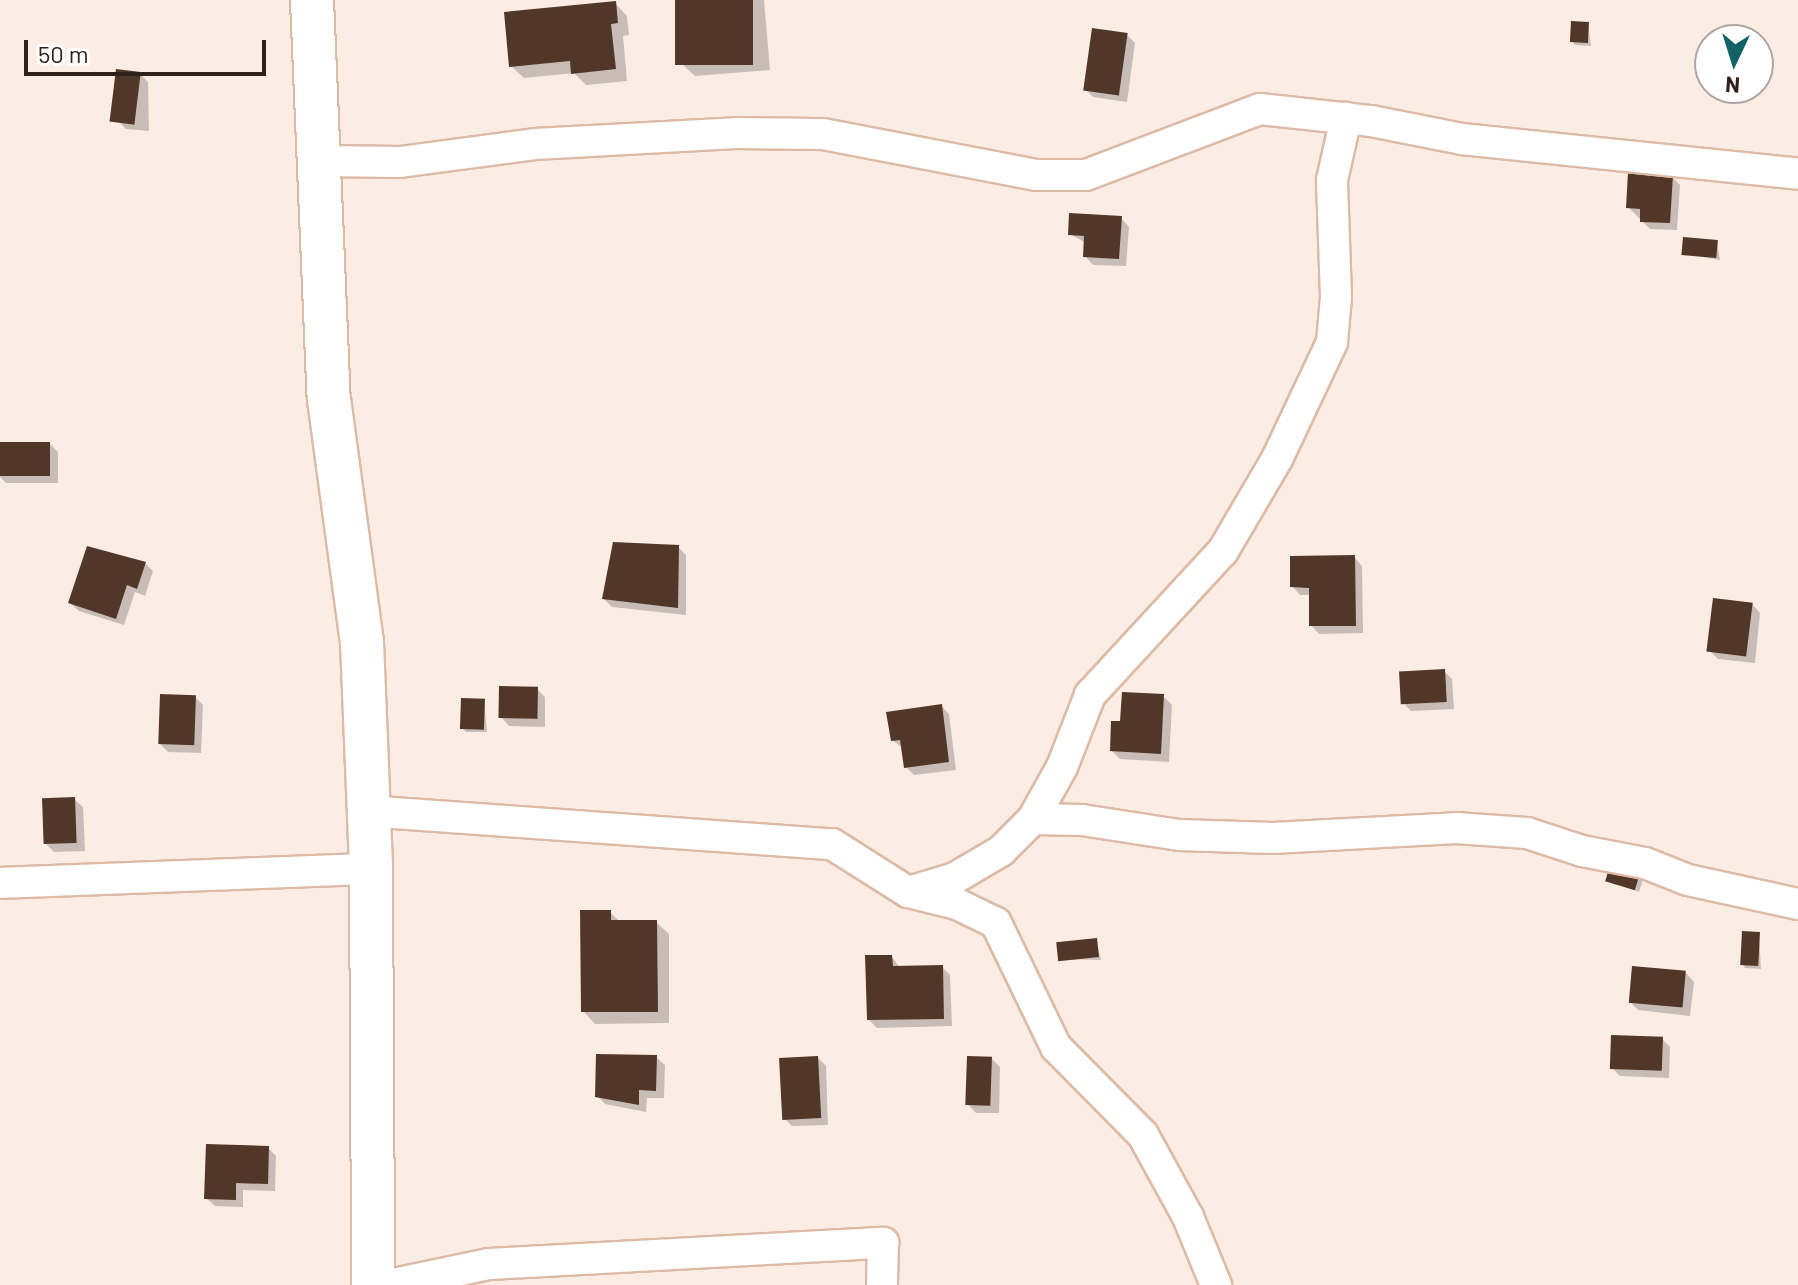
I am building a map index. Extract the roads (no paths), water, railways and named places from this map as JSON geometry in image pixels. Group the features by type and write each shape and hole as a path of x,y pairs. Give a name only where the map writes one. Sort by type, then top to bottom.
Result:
{"street":[{"path":"312,0 329,399 362,642 371,869 373,1285"},
{"path":"321,161 400,162 535,144 750,133 823,134 1036,175 1086,175 1260,109 1346,118 1462,139 1798,174"},
{"path":"908,892 955,878 1001,851 1033,819 1062,767 1090,695 1223,551 1316,382 1332,342 1336,297 1332,180 1346,118"},
{"path":"367,811 832,844 908,892 957,904 996,923 1056,1047 1143,1135 1188,1217 1216,1285"},
{"path":"1033,819 1082,820 1179,835 1273,838 1456,828 1527,833 1645,863 1688,880 1798,904"},
{"path":"0,883 371,869"},
{"path":"389,1285 489,1264 883,1243 882,1285"}]}
